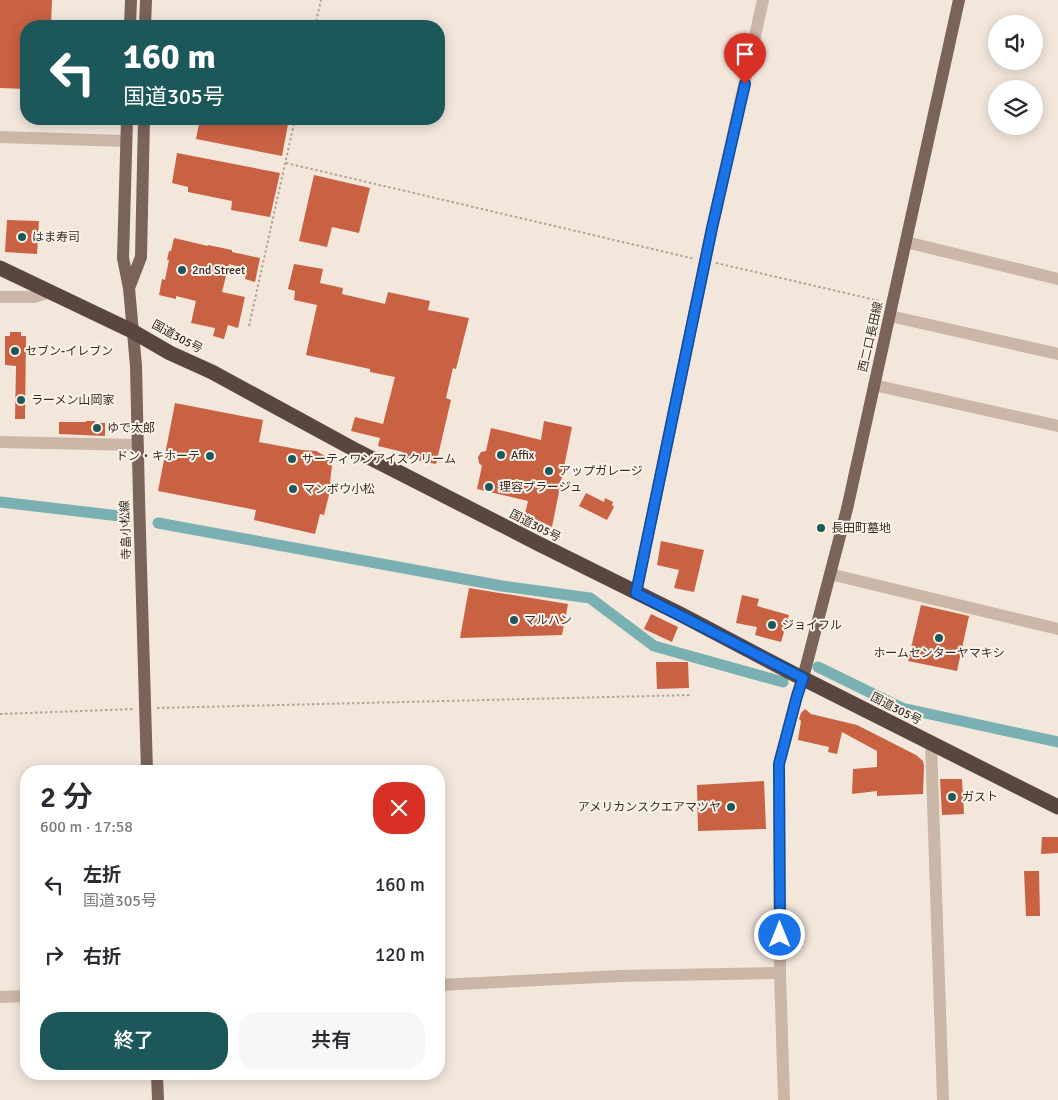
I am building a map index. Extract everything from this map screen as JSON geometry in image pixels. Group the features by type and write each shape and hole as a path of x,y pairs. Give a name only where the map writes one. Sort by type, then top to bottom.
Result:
{"highway":[{"name":"国道305号","path":"0,268 132,330 170,353 212,372 374,460 1058,807"}],"main road":[{"path":"130,20 131,0"},
{"path":"145,20 146,0"},
{"name":"西二口長田線","path":"803,678 846,509 959,0"},
{"name":"寺畠小松線","path":"127,125 123,258 129,288 136,366 148,765"},
{"name":"寺畠小松線","path":"129,288 141,257 144,125"},
{"path":"157,1080 158,1100"}],"street":[{"path":"636,593 712,228 763,0"},
{"path":"0,137 126,141"},
{"path":"906,242 1058,279"},
{"path":"0,298 34,297 50,292"},
{"path":"891,310 1058,354"},
{"path":"874,385 1057,422"},
{"path":"0,442 138,446"},
{"path":"830,574 1058,629"},
{"path":"784,1100 780,973 779,764 803,678"},
{"path":"931,743 942,1100"},
{"path":"445,985 619,976 780,973"},
{"path":"0,997 20,996"}],"path":[{"path":"316,20 321,0"},
{"path":"248,326 294,125"},
{"path":"286,163 706,261 891,310"},
{"path":"161,708 691,695"},
{"path":"0,714 146,709"}],"building":[{"path":"0,0 52,0 51,20 20,20 20,89 0,88"},
{"path":"199,125 288,125 282,156 196,139"},
{"path":"177,153 280,173 270,217 231,210 232,201 188,192 188,187 172,183"},
{"path":"314,175 370,188 359,233 332,227 327,247 299,241"},
{"name":"はま寿司","path":"7,220 39,221 37,254 5,252"},
{"path":"174,238 260,258 255,282 245,279 247,269 229,264 222,292 245,297 238,328 228,325 224,339 213,336 215,328 191,323 196,301 176,296 176,299 159,295 162,279 165,280 169,260 167,260"},
{"path":"294,264 323,269 320,283 343,288 342,294 385,304 388,292 430,301 428,310 469,318 456,369 453,368 446,398 451,400 436,464 402,457 403,452 378,446 380,438 351,431 355,417 383,424 395,377 370,372 370,369 306,355 317,305 294,300 295,291 288,289"},
{"path":"10,332 21,332 21,336 26,336 25,419 15,419 16,366 5,365 5,336 10,336"},
{"path":"175,403 263,420 259,442 316,451 325,456 332,466 330,482 335,489 330,491 324,515 320,514 315,534 254,520 256,510 158,491"},
{"path":"86,421 105,423 105,436 59,434 59,422"},
{"path":"544,421 572,427 552,527 525,514 528,501 477,489 482,466 479,463 478,457 481,452 486,451 491,428 541,440"},
{"path":"586,493 604,502 605,498 613,502 612,505 614,507 607,520 579,506"},
{"path":"661,541 704,550 694,592 674,588 679,570 657,565"},
{"name":"マルハン","path":"469,588 568,604 562,635 460,638"},
{"path":"742,595 759,599 757,606 789,615 781,642 755,635 757,627 736,623"},
{"name":"ホームセンターヤマキシ","path":"921,605 969,616 957,671 908,661"},
{"path":"651,614 678,627 672,642 644,629"},
{"path":"656,662 688,662 689,688 657,689"},
{"path":"805,709 811,714 857,725 916,755 923,761 924,766 923,794 877,796 877,791 852,794 853,769 877,767 877,751 842,732 837,754 828,752 829,747 798,740 801,721 799,719"},
{"name":"ガスト","path":"940,779 962,779 964,814 942,815"},
{"name":"アメリカンスクエアマツヤ","path":"764,781 766,829 698,831 697,785"},
{"path":"1042,837 1058,837 1058,853 1041,854"},
{"path":"1024,871 1039,871 1040,916 1026,916"}],"waterway":[{"path":"0,502 120,516"},
{"path":"158,523 502,586 590,598 654,646 783,682"},
{"path":"818,667 902,708 1058,742"}],"place":[{"name":"はま寿司","path":"22,237"},
{"name":"2nd Street","path":"182,270"},
{"name":"セブン-イレブン","path":"15,351"},
{"name":"ラーメン山岡家","path":"21,400"},
{"name":"ゆで太郎","path":"97,428"},
{"name":"Affix","path":"501,455"},
{"name":"ドン・キホーテ","path":"210,456"},
{"name":"サーティワンアイスクリーム","path":"292,459"},
{"name":"アップガレージ","path":"549,471"},
{"name":"理容プラージュ","path":"489,487"},
{"name":"マンボウ小松","path":"293,489"},
{"name":"長田町墓地","path":"821,528"},
{"name":"マルハン","path":"514,620"},
{"name":"ジョイフル","path":"772,625"},
{"name":"ホームセンターヤマキシ","path":"939,638"},
{"name":"ガスト","path":"952,797"},
{"name":"アメリカンスクエアマツヤ","path":"731,807"}],"route":[{"path":"745,84 712,228 636,593 803,678 779,764 780,935"}]}
